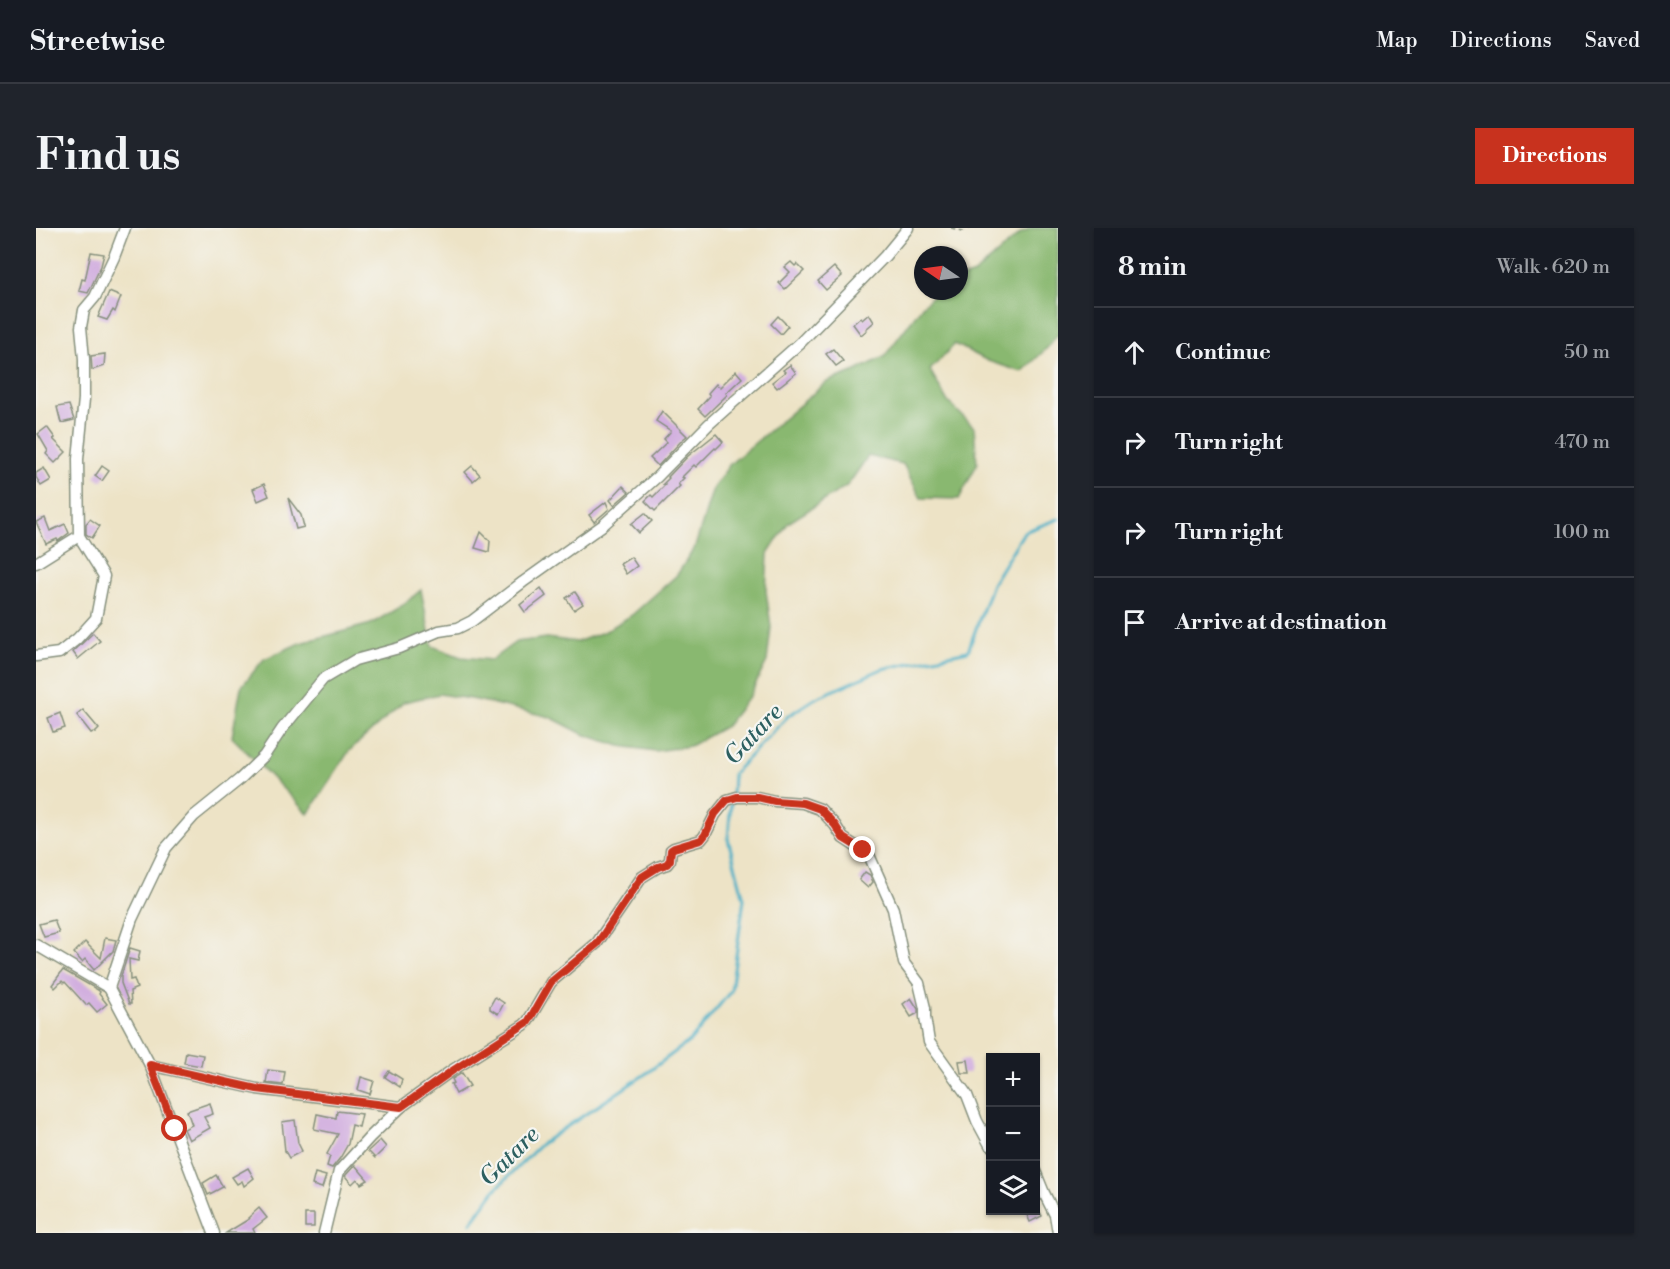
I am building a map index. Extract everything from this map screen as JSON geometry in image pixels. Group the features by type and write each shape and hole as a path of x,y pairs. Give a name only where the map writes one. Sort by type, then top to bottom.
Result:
{"street":[{"path":"36,656 59,653 77,639 96,618 104,576 79,536 78,459 84,399 81,327 84,310 95,297 125,228"},
{"path":"109,988 132,920 166,848 194,816 240,779 264,756 282,729 323,679 355,660 399,648 472,621 603,525 657,477 709,424 800,344 885,256 908,228"},
{"path":"36,563 79,536"},
{"path":"324,1233 339,1171 369,1137 401,1107 528,1022 551,982 597,944 642,877 667,864 671,850 674,848 701,840 715,814 727,800 737,797 757,797 803,803 820,809 835,825 843,838 869,855 893,909 904,963 919,983 929,1042 967,1095 986,1138"},
{"path":"36,945 109,988 150,1065 214,1233"},
{"path":"150,1065 257,1089 401,1107"},
{"path":"1040,1181 1055,1215 1058,1233"}],"path":[{"path":"951,228 963,231 971,228"}],"green space":[{"path":"1031,228 1058,228 1058,334 1022,372 988,361 955,344 930,370 948,402 974,427 977,464 959,499 921,498 903,464 868,456 848,485 788,523 768,554 766,591 771,627 767,661 750,695 726,726 690,746 655,751 620,746 583,734 550,717 477,700 439,694 404,702 349,751 308,814 232,737 241,687 264,659 300,643 371,624 403,605 421,590 432,646 461,657 491,660 516,642 547,638 577,642 606,631 632,615 677,575 695,547 713,488 730,464 827,382 884,357 928,300 968,300 968,276 974,274 1021,233"}],"building":[{"path":"91,252 104,254 88,293 79,291 82,279 85,280"},
{"path":"791,262 804,271 785,289 779,283 790,272 785,267"},
{"path":"834,267 842,276 826,290 818,281"},
{"path":"109,292 121,297 115,312 113,310 107,320 98,317"},
{"path":"869,314 874,322 861,335 853,324"},
{"path":"778,316 788,326 781,334 771,324"},
{"path":"833,349 843,361 836,366 826,354"},
{"path":"105,354 104,366 92,370 91,356"},
{"path":"790,365 796,373 777,388 772,382"},
{"path":"736,371 742,378 705,416 698,409 710,396 708,393 716,384 720,387"},
{"path":"69,405 74,420 61,423 57,407"},
{"path":"662,411 687,436 658,466 650,458 667,442 664,439 671,431 656,421"},
{"path":"47,427 55,438 53,439 66,452 55,463 46,454 48,451 38,434"},
{"path":"716,434 723,442 682,477 684,478 678,484 680,486 655,511 645,501 651,495 653,497 665,485 663,484 668,477 688,456"},
{"path":"102,466 109,471 102,481 95,476"},
{"path":"472,466 480,475 473,481 465,472"},
{"path":"44,468 51,480 41,486 36,473"},
{"path":"264,484 269,496 258,501 253,489"},
{"path":"623,486 629,492 614,505 610,500"},
{"path":"288,498 301,515 304,527 296,529"},
{"path":"606,502 609,509 594,522 589,515"},
{"path":"645,513 652,521 639,533 631,524"},
{"path":"45,518 50,531 65,524 69,533 58,541 57,539 46,544 36,522"},
{"path":"90,519 100,526 92,538 86,534 86,524"},
{"path":"481,532 490,541 489,552 475,548"},
{"path":"631,557 637,566 626,574 620,564"},
{"path":"541,588 546,596 525,612 520,605"},
{"path":"575,592 583,604 574,610 566,598"},
{"path":"93,633 100,641 78,659 73,652"},
{"path":"83,710 99,729 95,733 91,733 77,715"},
{"path":"60,713 65,728 53,732 48,718"},
{"path":"865,872 870,875 873,882 868,888 859,880"},
{"path":"54,920 59,933 44,937 39,924"},
{"path":"105,938 116,940 113,951 94,970 85,959 82,962 74,953 85,942 101,958"},
{"path":"130,948 140,951 138,961 129,959 130,980 134,979 137,988 130,991 131,1004 129,1004 121,983 121,976"},
{"path":"63,970 98,990 107,1004 97,1012 89,1003 86,1005 65,982 62,981 55,988 52,985"},
{"path":"495,997 504,1003 498,1014 490,1009"},
{"path":"911,998 918,1013 911,1017 903,1004"},
{"path":"186,1052 203,1055 201,1066 184,1063"},
{"path":"968,1060 970,1073 961,1073 959,1061"},
{"path":"268,1070 285,1072 283,1085 266,1083"},
{"path":"389,1071 402,1079 400,1087 385,1077"},
{"path":"462,1073 470,1086 456,1094 451,1084 454,1083 452,1079"},
{"path":"361,1077 374,1081 370,1094 358,1090"},
{"path":"210,1103 213,1114 204,1117 210,1128 189,1140 184,1129 192,1125 187,1111"},
{"path":"337,1111 362,1114 359,1127 352,1125 348,1144 332,1168 327,1166 330,1156 327,1154 338,1134 314,1129 317,1114 336,1118"},
{"path":"295,1120 298,1143 302,1151 289,1158 285,1151 282,1122"},
{"path":"380,1140 386,1147 375,1158 368,1151"},
{"path":"355,1165 368,1180 361,1184 357,1179 352,1184 345,1176"},
{"path":"248,1168 254,1178 244,1186 242,1181 237,1184 232,1177"},
{"path":"315,1173 326,1176 322,1188 312,1185"},
{"path":"216,1175 223,1187 208,1195 203,1183"},
{"path":"259,1208 267,1218 253,1229 255,1233 226,1233 249,1219"},
{"path":"1040,1212 1042,1216 1030,1222 1027,1215 1040,1215"},
{"path":"305,1214 314,1214 314,1227 305,1227"}],"waterway":[{"name":"Gatare","path":"732,796 733,774 788,716 814,699 882,669 968,651 992,584 1024,532 1058,519"},
{"name":"Gatare","path":"471,1223 495,1190 541,1144 644,1075 691,1040 731,991 744,899 728,839 731,802"}],"route":[{"path":"175,1129 150,1065 257,1089 401,1107 528,1022 551,982 597,944 642,877 667,864 671,850 674,848 701,840 715,814 727,800 737,797 757,797 803,803 820,809 835,825 843,838 863,850"}]}
